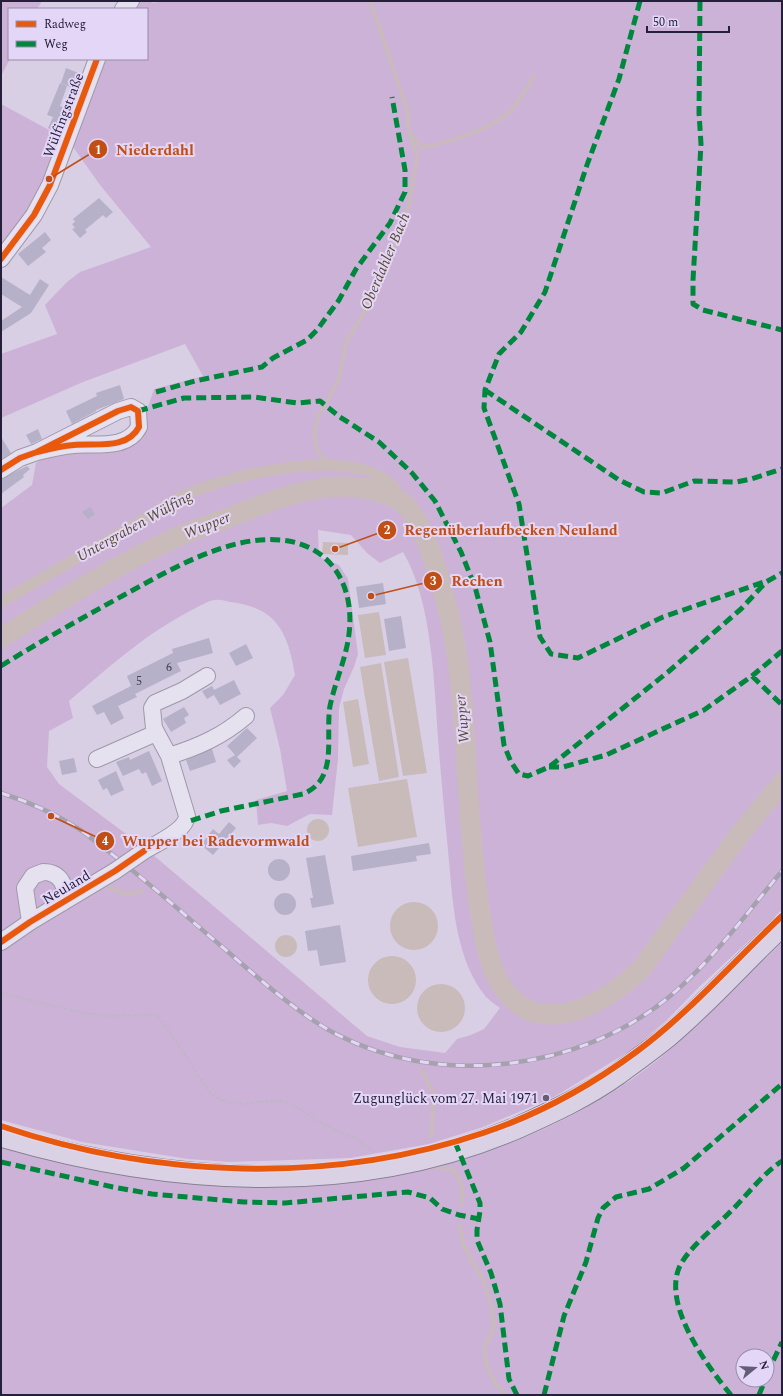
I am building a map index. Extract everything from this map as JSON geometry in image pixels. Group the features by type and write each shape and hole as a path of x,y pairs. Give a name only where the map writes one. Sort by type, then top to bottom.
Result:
{"main road":[{"path":"1,1136 44,1148 114,1163 186,1173 228,1176 320,1175 384,1167 447,1153 488,1140 543,1117 592,1091 666,1038 782,926"}],"street":[{"name":"Wülfingstraße","path":"1,259 34,215 50,185 97,60"},
{"path":"1,470 20,458 37,452 118,411 131,407 138,411 139,427 134,435 126,440 112,443 72,445 37,452"},
{"name":"Neuland","path":"1,942 30,922 115,872 181,828 187,822 186,808 169,756 156,733 151,716 153,704 188,688 207,676"},
{"path":"169,756 218,738 246,716"},
{"path":"97,759 156,733"},
{"name":"Neuland","path":"30,922 25,888 33,876 43,872 57,876 61,880 66,892 62,903"}],"path":[{"path":"1,993 83,1013 106,1016 154,1015 161,1019 208,1091 218,1100 248,1104 277,1102 287,1103 326,1126 364,1143 374,1153"}],"shaded area":[{"path":"1,1 42,1 38,8 8,8 8,60 9,60 1,76"},
{"path":"134,1 152,1 153,3 163,1 782,1 782,910 698,988 666,1021 633,1049 554,1097 483,1127 429,1144 350,1158 229,1162 188,1159 82,1142 1,1120 1,508 32,485 36,463 49,455 108,449 144,419 154,389 203,376 185,344 83,382 1,418 1,354 57,334 45,305 67,282 80,272 151,247 100,185 71,144 101,60 148,60 148,8 129,8","holes":["318,530 351,535 367,553 380,563 403,552 413,572 420,594 426,618 433,667 440,769 458,932 462,950 476,982 486,997 500,1008 484,1029 457,1039 445,1053 400,1047 367,1036 145,848 59,784 47,767 49,731 73,718 69,701 112,664 173,620 202,604 221,600 246,605 259,610 269,616 278,625 284,635 295,675 283,695 270,708 280,749 287,791 256,800 258,825 271,823 287,826 310,814 332,815 338,759 339,708 344,689 358,654 348,579 339,565 319,557"]},
{"path":"1,104 64,138 46,184 1,249"},
{"path":"323,542 348,543 348,555 322,554"},
{"path":"379,612 386,655 365,658 358,615"},
{"path":"408,658 427,773 403,776 384,662"},
{"path":"381,663 399,777 379,781 360,667"},
{"path":"358,699 369,764 353,767 343,702"},
{"path":"407,779 417,837 358,847 348,788"},
{"path":"318,819 326,822 329,830 326,838 318,841 310,838 307,830 310,822"},
{"path":"414,902 423,904 431,909 436,917 438,926 436,935 431,943 423,948 414,950 405,948 397,943 392,935 390,926 392,917 397,909 405,904"},
{"path":"286,935 294,938 297,946 294,954 286,957 278,954 275,946 278,938"},
{"path":"782,942 782,1395 1,1395 1,1147 78,1166 155,1180 232,1187 308,1186 384,1178 458,1161 531,1134 603,1098 628,1082 675,1046 719,1005"},
{"path":"392,956 401,958 409,963 414,971 416,980 414,989 409,997 401,1002 392,1004 383,1002 375,997 370,989 368,980 370,971 375,963 383,958"},
{"path":"441,984 450,986 458,991 463,999 465,1008 463,1017 458,1025 450,1030 441,1032 432,1030 424,1025 419,1017 417,1008 419,999 424,991 432,986"}],"building":[{"path":"66,68 81,74 75,89 61,83"},
{"path":"60,83 67,86 60,106 68,109 57,132 48,128 53,117 47,115"},
{"path":"99,198 113,212 106,218 103,215 85,230 87,232 80,238 72,229 75,228 72,224 75,222 73,219"},
{"path":"45,232 51,240 42,248 46,252 28,266 18,254"},
{"path":"1,277 30,295 40,279 49,285 31,313 1,332 1,321 22,307 1,294"},
{"path":"120,385 124,399 96,410 72,424 66,411 97,396 96,393"},
{"path":"38,429 42,439 31,444 26,435"},
{"path":"1,437 11,453 1,459"},
{"path":"27,466 30,469 23,475 24,477 1,494 1,479"},
{"path":"90,507 95,514 88,519 82,512"},
{"path":"383,583 386,604 359,608 356,587"},
{"path":"401,616 406,648 389,651 384,619"},
{"path":"209,638 213,653 177,663 181,671 135,694 137,697 118,706 124,718 111,725 104,712 97,715 92,706 131,686 127,676 173,653 172,649"},
{"path":"246,644 253,658 236,666 229,653"},
{"path":"234,680 241,694 220,705 214,695 207,699 202,691 212,686 214,690"},
{"path":"184,707 189,715 184,718 186,723 171,732 163,719"},
{"path":"247,728 257,738 237,757 241,761 234,768 227,760 235,755 227,746"},
{"path":"212,749 216,762 190,771 186,760"},
{"path":"149,751 162,781 152,786 146,772 142,774 139,769 123,776 116,762 129,757 130,760"},
{"path":"74,758 77,772 62,775 59,761"},
{"path":"116,771 124,790 111,796 107,788 103,790 98,780"},
{"path":"229,822 236,828 213,855 201,845 213,829 219,834"},
{"path":"429,843 431,854 416,856 417,861 353,871 351,856"},
{"path":"325,855 334,904 312,908 310,898 313,898 306,858"},
{"path":"279,859 287,862 290,870 287,878 279,881 271,878 268,870 271,862"},
{"path":"285,893 293,896 296,904 293,912 285,915 277,912 274,904 277,896"},
{"path":"340,925 346,962 320,966 317,950 308,951 305,931"}],"waterway":[{"name":"Oberdahler Bach","path":"327,401 339,379 346,342 368,307 376,282 396,243 409,205 417,156 409,132 407,109 370,1"},
{"path":"411,134 421,147 442,143 478,131 507,114 515,106 534,76"},
{"name":"Oberdahler Bach","path":"324,406 316,423 315,441 322,458 330,465"},
{"name":"Untergraben Wülfing","path":"1,602 179,498 206,487 255,473 283,468 311,466 337,466 360,469 379,476 387,481 397,492 405,505"},
{"name":"Wupper","path":"1,638 83,587 147,552 184,534 287,496 326,487 345,486 365,488 401,501 415,518 433,558 441,583 453,633 462,699 474,870 486,946 495,973 509,995 525,1009 544,1014 564,1013 585,1007 605,997 624,984 641,969 740,834 782,783"},
{"path":"108,888 128,894 142,891"},
{"name":"Wupper","path":"514,1010 517,1004"},
{"path":"421,1070 434,1094 431,1137"},
{"path":"429,1166 452,1169 458,1177 461,1185 462,1204"},
{"path":"459,1225 464,1246 484,1282 491,1304 494,1323 492,1333 484,1348 487,1367 496,1385 506,1395"}],"railway":[{"path":"1,793 29,803 66,821 82,831 148,883 291,1004 336,1034 376,1051 419,1061 463,1066 508,1064 552,1055 594,1042 633,1022 669,997 700,968 728,937 782,871"}],"marked path":[{"path":"640,1 619,79 587,165 545,292 521,332 499,354 485,390 484,408 519,504 540,637 551,654 578,658 663,617 764,582"},
{"path":"700,1 699,113 701,144 693,304 703,310 782,330"},
{"path":"156,392 195,381 262,367 273,358 307,340 317,330 339,300 356,269 390,223 405,192 405,170 392,97"},
{"path":"485,390 619,480 644,492 662,493 694,481 736,482 782,469"},
{"path":"138,411 184,398 254,397 297,403 320,401 340,417 379,442 412,473 435,501 461,552 475,587 490,642 504,745 511,762 519,774 528,776 549,767 668,672 741,609 766,582 782,573"},
{"path":"1,666 62,630 160,576 219,549 240,543 260,540 280,540 298,543 313,550 326,559 336,570 343,584 348,600 350,616 348,643 330,706 328,756 326,768 322,778 314,787 303,794 221,811 187,822"},
{"path":"549,767 563,767 606,755 704,710 752,676 782,651"},
{"path":"752,676 782,705"},
{"path":"544,1395 564,1316 586,1262 598,1218 603,1208 616,1197 649,1189 684,1168 782,1084"},
{"path":"455,1142 480,1203 477,1240 491,1273 500,1304 509,1379 517,1395"},
{"path":"731,1395 700,1353 682,1318 677,1300 676,1284 679,1268 694,1247 767,1173 782,1161"},
{"path":"1,1162 113,1187 152,1194 244,1202 285,1203 408,1192 430,1198 442,1209 459,1215 479,1219"},
{"path":"775,1357 782,1342"},
{"path":"759,1395 762,1388"}],"cycle path":[{"path":"1,259 34,215 50,185 97,60"},
{"path":"1,470 20,458 37,452 118,411 131,407 138,411 139,427 134,434 127,439 110,444 69,445 37,452"},
{"path":"1,942 30,922 115,871 144,851"},
{"path":"1,1126 59,1143 119,1156 180,1165 242,1168 303,1167 364,1161 424,1150 483,1133 523,1118 582,1088 618,1065 656,1037 693,1004 782,916"}],"place":[{"name":"Niederdahl","path":"49,179"},
{"name":"Regenüberlaufbecken Neuland","path":"335,549"},
{"name":"Rechen","path":"371,596"},
{"name":"Wupper bei Radevormwald","path":"51,816"},
{"name":"Zugunglück vom 27. Mai 1971","path":"546,1098"}]}
